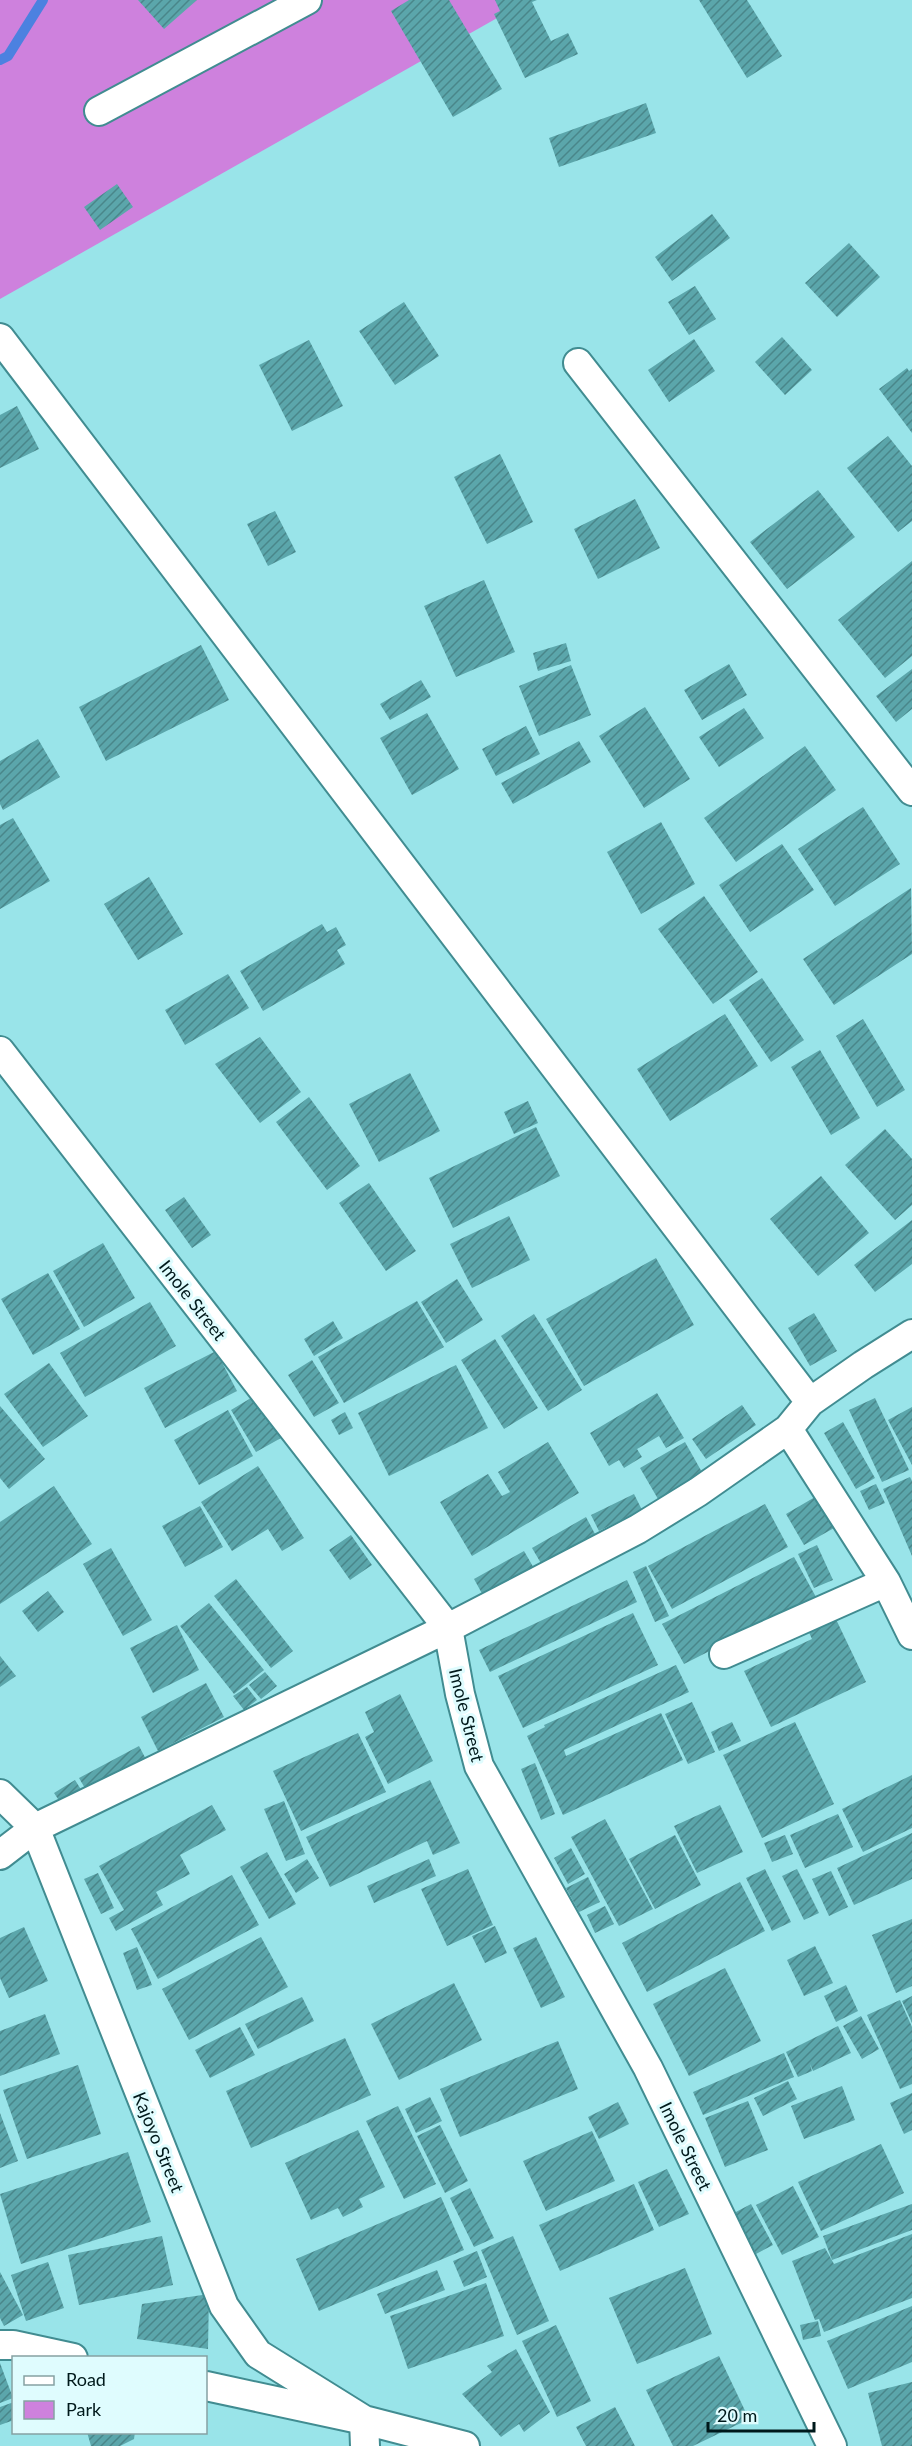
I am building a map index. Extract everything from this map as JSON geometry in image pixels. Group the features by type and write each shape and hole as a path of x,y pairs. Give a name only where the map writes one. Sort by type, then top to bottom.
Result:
{"street":[{"path":"99,111 307,0"},
{"path":"0,338 810,1402"},
{"path":"578,363 912,791"},
{"name":"Imole Street","path":"0,1051 448,1628 460,1694 479,1766 648,2068 832,2446"},
{"path":"0,1855 35,1828 448,1628 638,1528 698,1492 789,1429 810,1402 912,1334"},
{"path":"789,1429 886,1582 912,1635"},
{"path":"724,1654 886,1582"},
{"name":"Kajoyo Street","path":"0,1794 35,1828 224,2306 258,2354 365,2433"},
{"path":"0,2345 13,2345 64,2356"},
{"path":"207,2386 365,2433 465,2446"}],"green space":[{"path":"0,0 529,0 0,299"}],"building":[{"path":"138,0 197,0 164,29"},
{"path":"409,0 449,0 502,89 453,117 391,11"},
{"path":"495,0 537,0 532,2 551,41 568,33 578,54 525,78 494,14 500,11"},
{"path":"699,0 747,0 782,56 747,78"},
{"path":"646,103 656,133 559,167 549,138"},
{"path":"117,184 133,207 100,230 84,207"},
{"path":"712,214 730,238 672,281 655,257"},
{"path":"849,243 880,277 837,317 805,283"},
{"path":"695,286 716,319 689,335 668,302"},
{"path":"404,302 439,356 395,385 359,331"},
{"path":"782,337 812,370 785,395 755,362"},
{"path":"694,339 715,371 669,402 648,370"},
{"path":"309,340 343,406 292,431 259,365"},
{"path":"907,368 909,371 912,369 912,433 879,389"},
{"path":"17,406 39,449 0,468 0,415"},
{"path":"888,436 912,466 912,521 898,532 847,468"},
{"path":"500,454 533,522 487,544 454,477"},
{"path":"818,490 855,537 787,589 750,542"},
{"path":"635,499 660,548 598,579 574,529"},
{"path":"275,511 296,552 268,566 247,524"},
{"path":"912,561 912,656 885,678 838,620"},
{"path":"484,580 515,652 456,677 424,606"},
{"path":"566,643 571,661 538,671 533,653"},
{"path":"201,645 229,700 106,761 79,707"},
{"path":"729,664 747,695 702,720 684,690"},
{"path":"571,665 591,715 539,736 519,686"},
{"path":"912,669 912,709 896,722 876,696"},
{"path":"421,680 431,697 390,720 380,704"},
{"path":"645,707 690,779 644,808 599,736"},
{"path":"744,708 764,738 719,767 699,737"},
{"path":"427,713 459,769 412,795 380,738"},
{"path":"526,726 540,754 496,776 482,749"},
{"path":"38,739 60,777 3,810 0,804 0,761"},
{"path":"579,741 591,762 513,804 501,783"},
{"path":"805,746 836,790 736,862 704,818"},
{"path":"863,807 900,864 835,906 798,849"},
{"path":"13,818 50,881 0,909 0,825"},
{"path":"661,822 695,884 641,914 607,852"},
{"path":"782,844 814,890 750,932 719,885"},
{"path":"149,877 183,934 138,960 104,904"},
{"path":"911,888 912,954 834,1005 803,959"},
{"path":"704,896 758,972 713,1004 658,929"},
{"path":"322,924 327,932 336,927 346,945 337,950 345,964 263,1011 240,971"},
{"path":"228,974 249,1008 185,1045 165,1010"},
{"path":"762,978 804,1040 771,1062 729,1000"},
{"path":"725,1014 758,1066 670,1121 637,1069"},
{"path":"863,1019 905,1090 877,1107 836,1036"},
{"path":"260,1037 301,1092 260,1123 215,1064"},
{"path":"820,1050 860,1118 831,1135 791,1067"},
{"path":"410,1073 440,1131 379,1162 349,1104"},
{"path":"309,1097 360,1166 327,1190 276,1122"},
{"path":"528,1101 538,1123 514,1134 504,1112"},
{"path":"536,1127 560,1176 453,1228 429,1178"},
{"path":"885,1129 912,1159 912,1205 895,1220 845,1165"},
{"path":"821,1176 869,1233 818,1276 770,1219"},
{"path":"369,1183 416,1251 386,1271 339,1203"},
{"path":"184,1197 211,1235 192,1248 165,1210"},
{"path":"509,1216 530,1260 472,1288 450,1244"},
{"path":"912,1220 912,1264 875,1292 854,1265"},
{"path":"103,1243 135,1298 84,1327 53,1271"},
{"path":"656,1258 694,1325 584,1386 546,1319"},
{"path":"48,1273 80,1329 33,1355 1,1299"},
{"path":"457,1279 483,1320 446,1343 421,1302"},
{"path":"417,1301 444,1347 344,1403 318,1357"},
{"path":"150,1302 176,1346 85,1397 60,1353"},
{"path":"814,1313 837,1351 810,1366 788,1328"},
{"path":"534,1314 582,1390 548,1411 501,1336"},
{"path":"333,1321 343,1338 314,1356 304,1339"},
{"path":"495,1339 538,1408 504,1429 461,1360"},
{"path":"216,1351 237,1391 165,1428 144,1388"},
{"path":"312,1360 339,1403 314,1417 288,1375"},
{"path":"49,1363 88,1416 43,1447 4,1394"},
{"path":"456,1365 488,1428 389,1476 358,1413"},
{"path":"657,1393 684,1438 666,1448 659,1436 637,1449 642,1457 624,1468 619,1460 609,1466 590,1433"},
{"path":"256,1395 281,1438 256,1452 231,1410"},
{"path":"875,1398 909,1470 882,1482 849,1410"},
{"path":"742,1405 756,1425 706,1459 692,1439"},
{"path":"0,1406 45,1459 9,1489 0,1478"},
{"path":"912,1407 912,1465 888,1420"},
{"path":"228,1410 253,1456 199,1485 174,1440"},
{"path":"345,1412 353,1428 339,1435 331,1420"},
{"path":"843,1422 875,1478 856,1489 824,1433"},
{"path":"548,1442 579,1493 472,1556 440,1502 488,1474 502,1496 510,1492 498,1472"},
{"path":"685,1442 703,1474 658,1499 640,1468"},
{"path":"258,1466 304,1538 282,1551 268,1529 232,1551 201,1502"},
{"path":"910,1477 912,1481 912,1556 883,1489"},
{"path":"876,1484 885,1503 869,1510 860,1491"},
{"path":"54,1486 92,1544 0,1604 0,1522"},
{"path":"634,1494 642,1510 599,1531 591,1515"},
{"path":"815,1497 834,1528 804,1545 786,1514"},
{"path":"765,1504 788,1547 672,1609 648,1566"},
{"path":"200,1506 223,1547 185,1567 162,1526"},
{"path":"586,1517 595,1534 542,1565 532,1548"},
{"path":"351,1535 372,1565 350,1580 329,1550"},
{"path":"817,1545 833,1580 814,1588 798,1554"},
{"path":"111,1548 152,1620 123,1636 83,1564"},
{"path":"524,1551 535,1570 485,1599 474,1579"},
{"path":"794,1557 816,1597 684,1664 662,1624"},
{"path":"646,1566 669,1616 655,1622 633,1572"},
{"path":"236,1579 293,1651 271,1668 214,1596"},
{"path":"627,1580 637,1602 490,1672 479,1650"},
{"path":"48,1591 64,1612 38,1632 22,1611"},
{"path":"209,1603 264,1670 234,1694 180,1626"},
{"path":"633,1613 658,1665 523,1728 498,1676"},
{"path":"833,1613 866,1682 771,1727 744,1671 812,1639 806,1626"},
{"path":"177,1625 199,1670 153,1693 130,1648"},
{"path":"0,1656 16,1676 0,1687"},
{"path":"676,1665 689,1692 564,1750 566,1756 661,1713 683,1760 563,1815 527,1736 545,1727 544,1725"},
{"path":"265,1672 277,1686 261,1699 249,1685"},
{"path":"206,1683 224,1717 158,1751 141,1717"},
{"path":"247,1687 257,1700 244,1710 233,1696"},
{"path":"400,1694 433,1761 388,1784 365,1737 374,1732 365,1712"},
{"path":"692,1702 715,1752 688,1764 665,1714"},
{"path":"732,1722 741,1741 719,1751 711,1732"},
{"path":"795,1722 834,1804 762,1838 723,1755"},
{"path":"358,1733 386,1792 301,1831 273,1771"},
{"path":"139,1746 149,1765 90,1797 79,1778"},
{"path":"535,1763 555,1814 541,1820 521,1769"},
{"path":"912,1775 912,1828 863,1852 842,1809"},
{"path":"75,1780 87,1799 66,1811 54,1793"},
{"path":"430,1780 460,1843 433,1855 427,1841 330,1887 306,1837"},
{"path":"284,1801 305,1854 286,1861 264,1809"},
{"path":"212,1805 226,1830 180,1855 190,1874 156,1892 163,1905 116,1931 109,1918 124,1910 99,1866"},
{"path":"720,1805 743,1852 697,1873 674,1826"},
{"path":"838,1814 853,1847 805,1868 790,1835"},
{"path":"605,1819 653,1909 619,1926 571,1837"},
{"path":"912,1833 912,1879 854,1905 837,1868"},
{"path":"675,1835 701,1885 655,1909 629,1859"},
{"path":"785,1835 793,1854 772,1862 764,1843"},
{"path":"571,1848 585,1874 568,1884 554,1858"},
{"path":"267,1852 296,1904 269,1919 240,1867"},
{"path":"307,1859 319,1878 296,1893 284,1874"},
{"path":"429,1859 436,1876 374,1903 367,1886"},
{"path":"468,1869 493,1925 447,1946 421,1889"},
{"path":"765,1869 791,1922 772,1931 746,1878"},
{"path":"797,1869 819,1913 804,1920 782,1876"},
{"path":"831,1871 848,1907 829,1916 812,1879"},
{"path":"98,1873 114,1908 101,1914 84,1879"},
{"path":"232,1875 259,1925 158,1979 131,1929"},
{"path":"588,1877 600,1902 579,1912 566,1888"},
{"path":"740,1882 765,1931 647,1992 622,1943"},
{"path":"605,1906 614,1924 595,1933 587,1915"},
{"path":"912,1919 912,1986 896,1993 872,1935"},
{"path":"495,1926 507,1953 485,1963 472,1936"},
{"path":"24,1927 48,1981 9,1998 0,1978 0,1938"},
{"path":"261,1937 288,1987 189,2040 162,1989"},
{"path":"536,1937 565,1997 541,2008 513,1948"},
{"path":"815,1946 833,1983 804,1996 787,1960"},
{"path":"137,1947 152,1985 137,1990 123,1953"},
{"path":"725,1968 761,2041 689,2076 653,2004"},
{"path":"454,1983 482,2040 399,2080 371,2024"},
{"path":"846,1985 858,2011 836,2022 824,1996"},
{"path":"912,1996 912,2023 902,2001"},
{"path":"302,1997 314,2021 258,2049 245,2024"},
{"path":"900,2000 912,2027 912,2084 900,2089 867,2015"},
{"path":"45,2014 60,2054 0,2076 0,2031"},
{"path":"861,2016 879,2049 862,2059 843,2026"},
{"path":"838,2026 851,2053 813,2071 810,2064 812,2071 798,2077 786,2052"},
{"path":"240,2027 255,2055 210,2078 195,2050"},
{"path":"345,2038 371,2095 251,2148 226,2091"},
{"path":"558,2041 578,2089 460,2137 440,2089"},
{"path":"784,2053 794,2077 703,2115 693,2092"},
{"path":"78,2065 101,2134 27,2159 3,2090"},
{"path":"788,2081 797,2099 763,2116 754,2098"},
{"path":"842,2086 855,2120 804,2139 791,2106"},
{"path":"912,2093 912,2130 904,2134 890,2103"},
{"path":"430,2097 442,2121 416,2133 405,2109"},
{"path":"748,2101 768,2150 725,2167 705,2118"},
{"path":"618,2102 629,2124 599,2139 588,2117"},
{"path":"398,2106 436,2184 404,2199 366,2121"},
{"path":"0,2113 18,2161 0,2168"},
{"path":"440,2125 468,2181 445,2193 417,2136"},
{"path":"358,2130 385,2187 359,2199 363,2207 343,2217 338,2208 311,2220 285,2163"},
{"path":"592,2131 615,2181 546,2211 523,2161"},
{"path":"881,2144 904,2193 821,2231 798,2182"},
{"path":"128,2152 151,2222 21,2264 0,2194"},
{"path":"667,2169 689,2214 659,2227 638,2182"},
{"path":"634,2184 654,2230 560,2271 539,2225"},
{"path":"793,2186 819,2237 782,2255 756,2205"},
{"path":"470,2188 494,2238 474,2247 450,2198"},
{"path":"441,2197 464,2250 319,2311 296,2259"},
{"path":"751,2204 773,2245 756,2254 734,2213"},
{"path":"912,2204 912,2230 832,2260 823,2236"},
{"path":"912,2234 912,2298 824,2332 819,2319 815,2320 792,2261 825,2248 834,2264"},
{"path":"162,2236 173,2285 79,2305 68,2255"},
{"path":"513,2236 549,2321 517,2335 481,2250"},
{"path":"477,2251 487,2277 464,2287 453,2261"},
{"path":"48,2262 64,2308 26,2321 11,2275"},
{"path":"685,2268 712,2334 637,2364 609,2298"},
{"path":"437,2270 445,2290 385,2314 377,2294"},
{"path":"0,2272 23,2315 4,2326 0,2318"},
{"path":"486,2283 504,2336 408,2369 390,2316"},
{"path":"209,2294 208,2349 137,2339 142,2304"},
{"path":"912,2306 912,2362 848,2389 827,2341"},
{"path":"818,2321 821,2336 803,2340 800,2325"},
{"path":"556,2325 591,2401 557,2417 522,2341"},
{"path":"516,2349 550,2412 524,2432 519,2424 501,2437 462,2394 492,2372 487,2366"},
{"path":"719,2356 749,2419 693,2446 673,2446 646,2390"},
{"path":"0,2363 12,2398 0,2403"},
{"path":"912,2382 912,2446 882,2446 868,2393"},
{"path":"12,2403 12,2421 0,2425 0,2407"},
{"path":"615,2407 635,2446 586,2446 576,2427"},
{"path":"88,2434 135,2434 134,2439 120,2446 91,2446"}],"waterway":[{"path":"0,60 8,56 43,0"}]}
